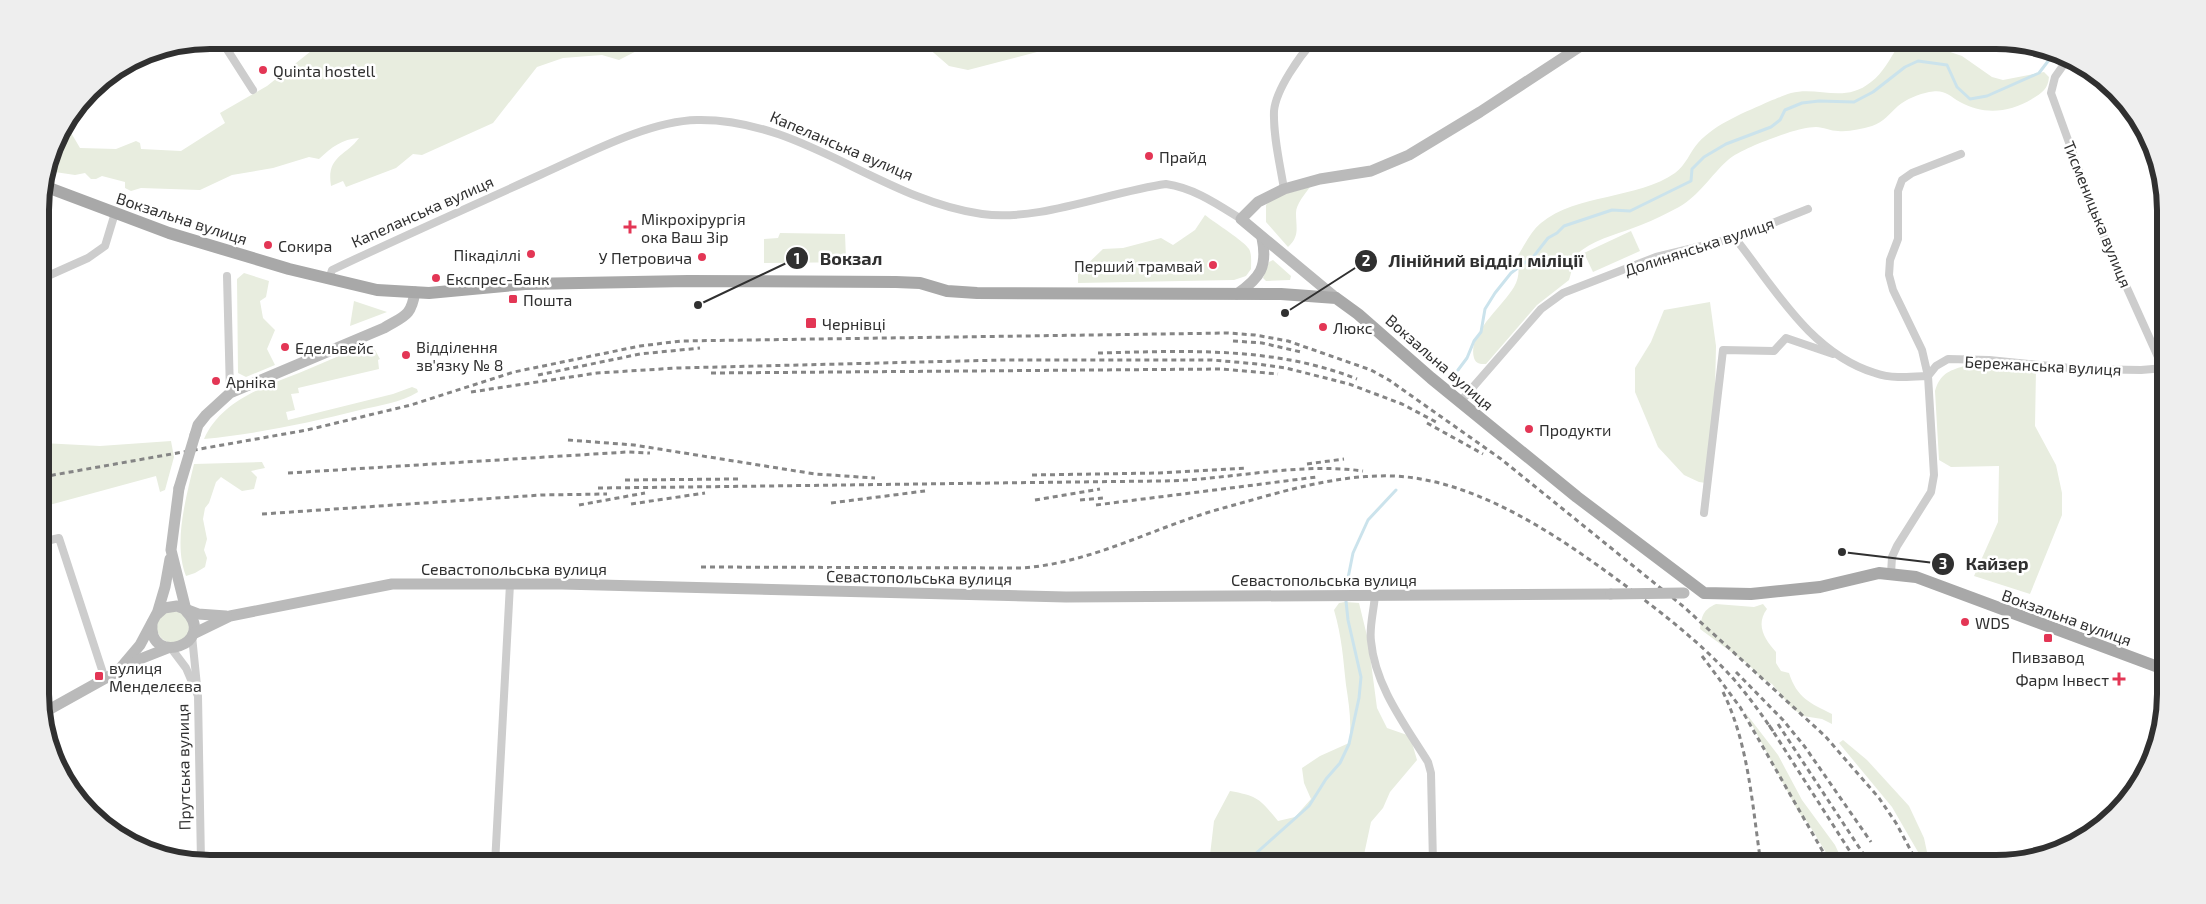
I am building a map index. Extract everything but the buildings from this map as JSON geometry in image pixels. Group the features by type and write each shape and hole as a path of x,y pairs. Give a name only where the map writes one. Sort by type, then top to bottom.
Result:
{"main road":[{"name":"Вокзальна вулиця","path":"50,188 169,233 290,269 377,290 415,292 457,291 525,284 698,281 915,283 947,291 977,293 1270,294 1336,298 1366,320 1460,402 1577,497 1704,593 1751,594 1820,587 1879,573 1916,577 2157,667"}],"street":[{"path":"228,49 253,90"},
{"path":"1284,189 1274,110 1296,61 1306,49"},
{"path":"1241,219 1258,202 1284,189 1320,179 1371,171 1400,160 1455,128 1576,49"},
{"name":"Тисменицька вулиця","path":"2064,64 2055,77 2051,93 2100,228 2157,353"},
{"name":"Капеланська вулиця","path":"329,279 332,270 592,152 650,129 684,120 726,121 774,131 926,198 954,208 982,214 1017,214 1166,184 1181,186 1241,219 1336,298"},
{"path":"1891,574 1892,558 1896,546 1930,492 1934,475 1928,376 1922,350 1893,290 1889,275 1890,260 1898,238 1898,191 1902,180 1912,173 1961,154"},
{"name":"Долинянська вулиця","path":"1460,402 1541,309 1563,293 1656,256 1735,238 1808,209"},
{"path":"49,275 88,258 105,246 115,213"},
{"path":"1237,294 1258,277 1265,258 1262,238"},
{"path":"1735,238 1758,266 1779,300 1808,330 1844,358"},
{"path":"227,276 230,393"},
{"path":"1258,277 1262,289 1270,294"},
{"path":"169,648 158,643 152,628 165,587 180,488 198,425 221,399 230,393 384,328 403,317 413,308 415,292"},
{"path":"1704,513 1723,350 1774,351 1786,338 1844,358 1875,374 1896,377 1928,376"},
{"name":"Бережанська вулиця","path":"1928,376 1936,366 1948,359 1989,360 2081,369 2157,369"},
{"path":"49,540 59,538 105,679"},
{"path":"171,550 186,611 193,621 192,635 198,696"},
{"name":"Севастопольська вулиця","path":"230,616 392,584 510,584 1066,597 1704,593"},
{"path":"495,855 510,584"},
{"path":"1375,595 1370,640 1376,668 1388,695 1428,762 1431,773 1433,855"},
{"path":"118,671 140,645 155,617 164,608 170,606 198,614 230,616"},
{"path":"50,709 151,654 183,646 192,635 230,616"},
{"name":"Прутська вулиця","path":"169,648 186,668 198,696 201,855"}],"shaded area":[{"path":"314,49 640,49 619,60 602,55 563,58 537,67 493,123 422,155 413,154 396,168 346,187 343,181 331,186 331,168 334,162 359,138 338,144 319,159 309,157 273,168 232,175 200,190 141,188 131,191 125,188 125,182 102,176 91,179 85,173 75,175 55,172 59,164 57,158 61,148 70,131 80,148 116,149 136,141 140,143 141,149 181,151 225,123 220,113 267,86"},
{"path":"929,49 1048,49 968,70 949,66"},
{"path":"1896,49 1941,49 1962,56 1992,77 2003,80 2044,72 2049,77 2046,88 2042,93 2023,104 2005,110 1978,109 1960,102 1943,92 1934,91 1917,95 1905,101 1883,120 1872,126 1842,131 1819,127 1806,128 1790,132 1749,148 1728,160 1693,197 1679,207 1646,223 1596,242 1582,250 1574,260 1569,280 1537,305 1486,364 1477,363 1474,358 1473,349 1476,339 1487,321 1514,287 1518,272 1517,257 1531,234 1541,223 1555,214 1589,201 1626,193 1660,181 1679,170 1698,143 1713,130 1770,101 1801,91 1841,93 1861,89 1871,82 1886,66"},
{"path":"1310,187 1297,206 1296,235 1288,247 1266,222 1266,205 1273,197"},
{"path":"1205,215 1236,237 1249,249 1251,269 1246,276 1234,280 1078,283 1078,273 1103,249 1123,248 1161,238 1173,245 1195,230"},
{"path":"1631,231 1640,251 1593,272 1584,253"},
{"path":"780,233 845,234 846,259 869,259 870,262 764,263 764,239 778,238"},
{"path":"1273,260 1291,276 1290,280 1266,281 1263,278 1269,262"},
{"path":"244,273 269,281 266,297 260,301 263,318 275,330 267,349 275,365 246,377 238,373 237,279"},
{"path":"354,301 387,312 350,326"},
{"path":"1710,302 1716,346 1715,391 1706,483 1684,475 1658,447 1635,392 1635,368 1651,342 1664,310"},
{"path":"367,344 375,350 380,359 378,360 379,369 298,388 299,393 291,394 295,410 286,412 288,420 393,394 412,387 417,389 418,392 397,401 321,419 262,431 204,439 211,426 221,415 244,397"},
{"path":"1964,366 2036,369 2035,426 2056,465 2062,493 2062,515 2030,594 1974,576 1998,522 1999,466 1951,467 1939,460 1935,391 1939,381 1945,374"},
{"path":"171,441 174,457 165,490 160,492 156,476 49,505 49,443 100,446"},
{"path":"262,462 265,468 251,471 257,477 254,489 242,491 221,477 216,482 209,503 205,508 203,519 207,539 204,550 207,558 205,567 186,576 182,563 181,549 182,520 194,464"},
{"path":"1339,603 1359,603 1368,640 1377,708 1387,728 1410,736 1417,760 1390,792 1383,808 1371,822 1364,855 1210,855 1214,821 1230,791 1258,800 1278,821 1295,817 1311,799 1304,783 1302,768 1320,756 1349,743 1349,707 1341,639 1334,610"},
{"path":"1716,604 1754,607 1763,604 1767,609 1763,615 1763,632 1776,652 1776,663 1781,671 1789,673 1796,688 1805,699 1832,714 1832,724 1822,719 1803,716 1792,708 1772,684 1761,678 1749,665 1700,629 1704,614 1708,608"},
{"path":"173,611 184,616 189,627 184,638 173,643 162,638 157,627 162,616"},
{"path":"1745,712 1778,755 1802,800 1835,845 1840,855 1828,855 1808,823 1799,813"},
{"path":"1843,740 1867,760 1909,806 1930,855 1920,855 1892,807 1839,743"}],"waterway":[{"path":"1458,370 1481,332 1485,309 1495,293 1511,273 1534,256 1548,238 1564,226 1612,210 1630,211 1691,181 1692,169 1704,157 1726,144 1771,127 1780,120 1785,110 1802,103 1819,101 1854,102 1873,92 1905,67 1918,61 1947,65 1957,87 1970,99 1987,96 2039,73 2050,58"},
{"path":"1347,583 1353,553 1368,520 1396,490"},
{"path":"1254,855 1309,806 1326,779 1340,763 1349,744 1359,698 1361,677 1348,620 1346,601"}],"railway":[{"path":"49,476 307,430 411,405 514,372 640,346 681,341 1228,333 1255,335 1288,341 1371,370 1389,380 1501,459 1684,607 1825,736 1879,798 1896,823 1913,855"},
{"path":"1233,341 1262,343 1301,352"},
{"path":"538,375 640,354 700,348"},
{"path":"1098,353 1196,352 1262,356 1326,368 1357,379"},
{"path":"471,392 597,373 677,368 1003,360 1212,360 1286,368 1349,384 1402,404 1438,423"},
{"path":"711,373 1222,369 1278,374"},
{"path":"1427,423 1483,454"},
{"path":"568,440 634,445 815,474 875,478"},
{"path":"288,473 627,452 650,453"},
{"path":"1307,464 1344,459"},
{"path":"1032,475 1159,473 1247,468"},
{"path":"598,488 1163,481 1288,470 1338,469 1363,471"},
{"path":"701,567 1022,568 1049,565 1100,551 1201,515 1309,485 1373,476 1394,476 1427,480 1491,501 1552,534 1608,573 1671,621 1706,651 1740,687 1773,731"},
{"path":"1096,505 1317,477"},
{"path":"625,480 738,479"},
{"path":"1035,500 1100,489"},
{"path":"831,503 925,491"},
{"path":"579,505 645,493"},
{"path":"631,504 705,493"},
{"path":"262,514 541,495 607,494"},
{"path":"1080,500 1103,498"},
{"path":"1702,656 1740,707 1825,855"},
{"path":"1736,672 1783,720 1805,747 1871,842"},
{"path":"1723,692 1732,712 1744,754 1760,855"},
{"path":"1778,724 1864,855"},
{"path":"1769,725 1852,855"}],"place":[{"name":"Quinta hostell","path":"263,70"},
{"name":"Прайд","path":"1149,156"},
{"name":"Мікрохірургія ока Ваш Зір","path":"630,227"},
{"name":"Сокира","path":"268,245"},
{"name":"Пікаділлі","path":"531,254"},
{"name":"У Петровича","path":"702,257"},
{"name":"Перший трамвай","path":"1213,265"},
{"name":"Eкспрес-Банк","path":"436,278"},
{"name":"Пошта","path":"513,299"},
{"name":"Вокзал","path":"698,305"},
{"name":"Лінійний відділ міліції","path":"1285,313"},
{"name":"Чернівці","path":"811,323"},
{"name":"Люкс","path":"1323,327"},
{"name":"Едельвейс","path":"285,347"},
{"name":"Відділення зв'язку № 8","path":"406,355"},
{"name":"Арніка","path":"216,381"},
{"name":"Продукти","path":"1529,429"},
{"name":"Кайзер","path":"1842,552"},
{"name":"WDS","path":"1965,622"},
{"name":"Пивзавод","path":"2048,638"},
{"name":"вулиця Менделєєва","path":"99,676"},
{"name":"Фарм Інвест","path":"2119,679"}]}
